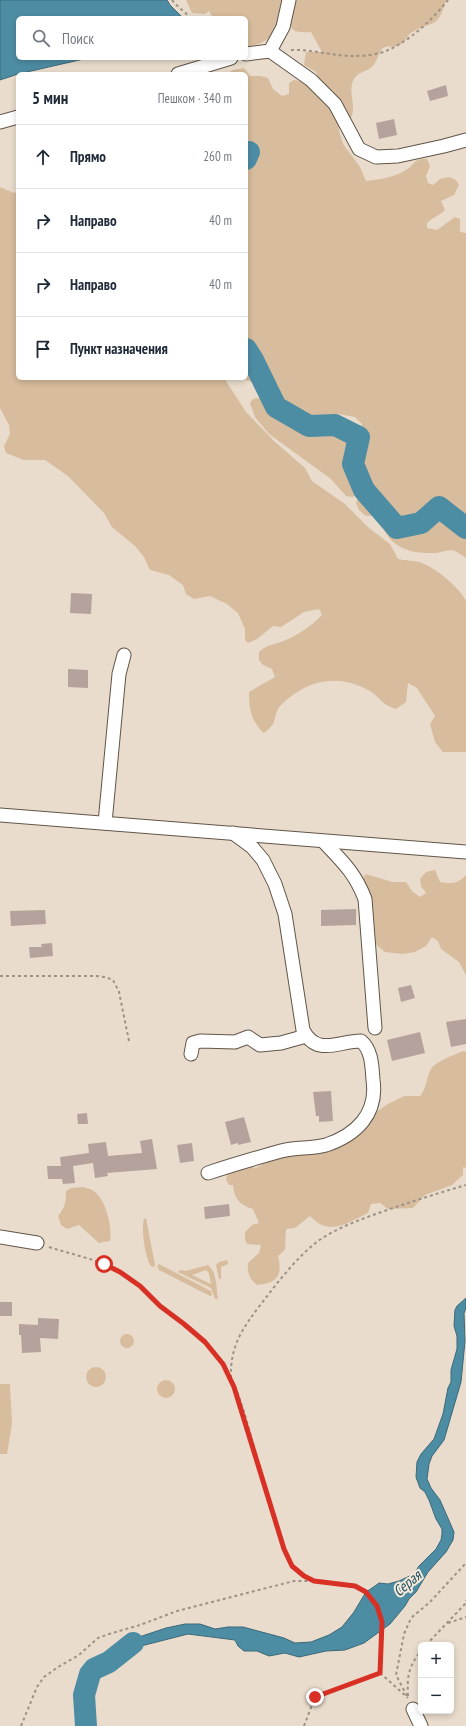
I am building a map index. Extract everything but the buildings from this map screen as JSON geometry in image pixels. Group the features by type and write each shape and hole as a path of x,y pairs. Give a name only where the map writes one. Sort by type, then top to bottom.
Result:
{"street":[{"path":"270,51 283,27 289,0"},
{"path":"248,54 270,51 311,80 335,104 359,149 376,157 398,156 466,140"},
{"path":"185,72 224,60"},
{"path":"0,122 16,118"},
{"path":"105,823 119,674 124,656"},
{"path":"0,815 233,832 324,842 466,852"},
{"path":"208,1173 282,1151 325,1145 341,1138 360,1126 370,1112 374,1088 371,1059 365,1044 361,1041 352,1041 329,1046 317,1045 308,1040 303,1030 285,914 275,884 263,860 252,847 233,832"},
{"path":"324,842 350,869 358,882 365,899 376,1028"},
{"path":"190,1054 192,1043 200,1041 235,1042 248,1037 260,1045 281,1043 306,1036"},
{"path":"0,1237 37,1243"},
{"path":"410,1704 420,1726"}],"path":[{"path":"172,0 178,8 188,16"},
{"path":"290,50 352,56 386,51 409,37 436,16 448,0"},
{"path":"0,976 96,976 113,980 119,992 129,1041"},
{"path":"231,1380 230,1362 235,1347 246,1325 273,1289 297,1261 318,1241 334,1231 362,1220 407,1203 466,1185"},
{"path":"37,1243 82,1256 120,1272 140,1286 160,1306 205,1342 223,1364 231,1380 249,1432 265,1490 284,1549 292,1566 304,1576 314,1581"},
{"path":"410,1704 396,1675 400,1652 407,1628 411,1618 430,1602 466,1563"},
{"path":"21,1726 37,1687 44,1677 58,1667 79,1656 98,1638 140,1625 177,1611 294,1581 314,1581 355,1586 366,1592 377,1606 382,1622 380,1673 410,1704"},
{"path":"429,1642 465,1604 466,1600"},
{"path":"448,1623 466,1617"},
{"path":"410,1704 407,1676 418,1655"},
{"path":"304,1726 315,1697 380,1673"}],"shaded area":[{"path":"186,0 446,0 437,21 411,33 398,46 383,48 372,67 360,73 354,79 351,88 353,113 351,118 346,119 321,86 316,72 304,65 306,52 322,52 311,32 297,32 294,30 286,15 277,34 259,44 248,47 248,16 212,16 209,11 205,14 192,13"},
{"path":"244,68 247,72 230,72"},
{"path":"248,73 250,76 268,78 273,89 282,96 289,94 289,83 294,80 304,82 338,117 339,131 343,144 360,167 366,181 397,175 409,168 417,160 427,159 430,166 426,176 428,183 433,185 440,179 449,177 456,180 459,185 454,195 441,201 445,210 427,223 427,228 437,230 455,217 460,219 460,232 466,233 466,558 453,550 427,553 410,551 396,544 385,531 381,522 385,521 376,515 366,516 359,510 356,503 358,498 362,497 358,491 353,497 346,496 331,479 269,434 255,417 250,403 253,399 264,397 257,384 246,380 248,380","holes":["339,414 355,417 362,424 358,439 356,425 351,421 321,418"]},
{"path":"0,187 14,193 16,192 16,380 225,380 246,412 274,441 305,468 312,481 345,504 369,528 390,544 398,559 419,562 428,566 447,579 463,596 466,601 466,752 443,752 435,742 430,724 435,716 417,688 408,683 406,702 396,709 384,703 368,690 356,685 333,681 311,685 291,696 278,708 274,722 264,733 256,724 252,714 249,692 275,677 272,669 263,665 259,660 259,652 266,647 293,637 306,628 322,615 319,609 304,612 281,627 273,626 257,639 248,643 245,640 245,629 238,613 227,604 210,596 194,599 186,594 183,585 169,575 150,570 144,557 135,546 112,527 104,513 68,476 45,460 24,460 6,453 4,446 10,434 9,425 0,408"},
{"path":"435,870 440,882 444,883 457,882 466,875 466,975 459,962 441,949 438,941 432,937 426,946 415,952 402,954 385,952 373,942 363,878 366,874 392,882 406,882 412,891 420,897 426,893 421,886 420,879 426,872"},
{"path":"464,1051 466,1052 466,1168 463,1167 463,1175 452,1185 425,1195 413,1208 388,1209 380,1203 371,1204 368,1213 345,1224 331,1227 324,1226 310,1216 295,1228 286,1229 285,1250 278,1256 280,1269 277,1277 274,1280 264,1284 257,1285 249,1275 248,1263 259,1253 261,1245 247,1244 245,1232 252,1225 259,1223 253,1209 245,1206 236,1198 233,1185 229,1185 226,1179 229,1169 241,1165 256,1168 284,1153 297,1141 332,1145 386,1105 404,1096 420,1096 424,1090 431,1069 437,1063 446,1058"},
{"path":"83,1187 91,1189 97,1193 104,1205 109,1221 111,1235 110,1241 99,1243 79,1225 67,1229 61,1225 58,1216 65,1205 66,1191 71,1188"},
{"path":"146,1218 155,1265 154,1267 151,1266 149,1262 144,1243 143,1223 144,1219"},
{"path":"227,1260 228,1264 221,1267 221,1279 219,1279 216,1265 219,1262"},
{"path":"159,1264 211,1291 212,1295 210,1296 159,1270 157,1266"},
{"path":"208,1265 215,1276 218,1298 215,1299 211,1288 178,1272 180,1270 186,1271","holes":["206,1270 209,1273 211,1284 192,1275"]},
{"path":"124,1334 130,1334 134,1338 134,1344 130,1348 124,1348 120,1344 120,1338"},
{"path":"96,1367 103,1370 106,1377 103,1384 96,1387 89,1384 86,1377 89,1370"},
{"path":"162,1380 170,1380 175,1385 173,1396 170,1398 162,1398 157,1393 157,1385"},
{"path":"0,1384 10,1384 12,1424 7,1454 0,1454"}],"water":[{"path":"0,0 167,0 181,16 16,16 16,60 79,60 27,72 16,72 16,75 0,80"},
{"path":"466,1298 466,1308 464,1313 465,1341 461,1382 444,1440 432,1456 429,1464 427,1479 431,1488 440,1500 454,1532 453,1540 446,1552 428,1572 416,1592 390,1624 364,1643 345,1650 326,1651 299,1657 285,1653 269,1656 257,1651 244,1651 238,1646 235,1640 188,1634 141,1646 129,1653 114,1666 108,1656 112,1651 139,1637 166,1628 185,1624 200,1624 215,1629 243,1627 284,1638 295,1643 311,1642 329,1635 342,1627 354,1612 366,1592 379,1583 388,1584 414,1574 419,1566 436,1549 441,1540 442,1529 436,1519 425,1492 420,1488 416,1477 417,1462 421,1454 434,1439 443,1414 448,1388 451,1382 451,1370 457,1349 457,1336 454,1326 455,1310 457,1306"}],"waterway":[{"path":"248,352 276,407 309,426 335,425 359,437 353,464 364,490 397,528 421,523 439,507 466,528"},
{"name":"Серая","path":"86,1726 84,1695 90,1674 94,1669 109,1662 133,1643"}],"route":[{"path":"104,1264 120,1272 140,1286 160,1306 205,1342 223,1364 234,1387 284,1549 292,1566 304,1576 314,1581 355,1586 366,1592 379,1610 382,1622 380,1673 315,1697"}]}
